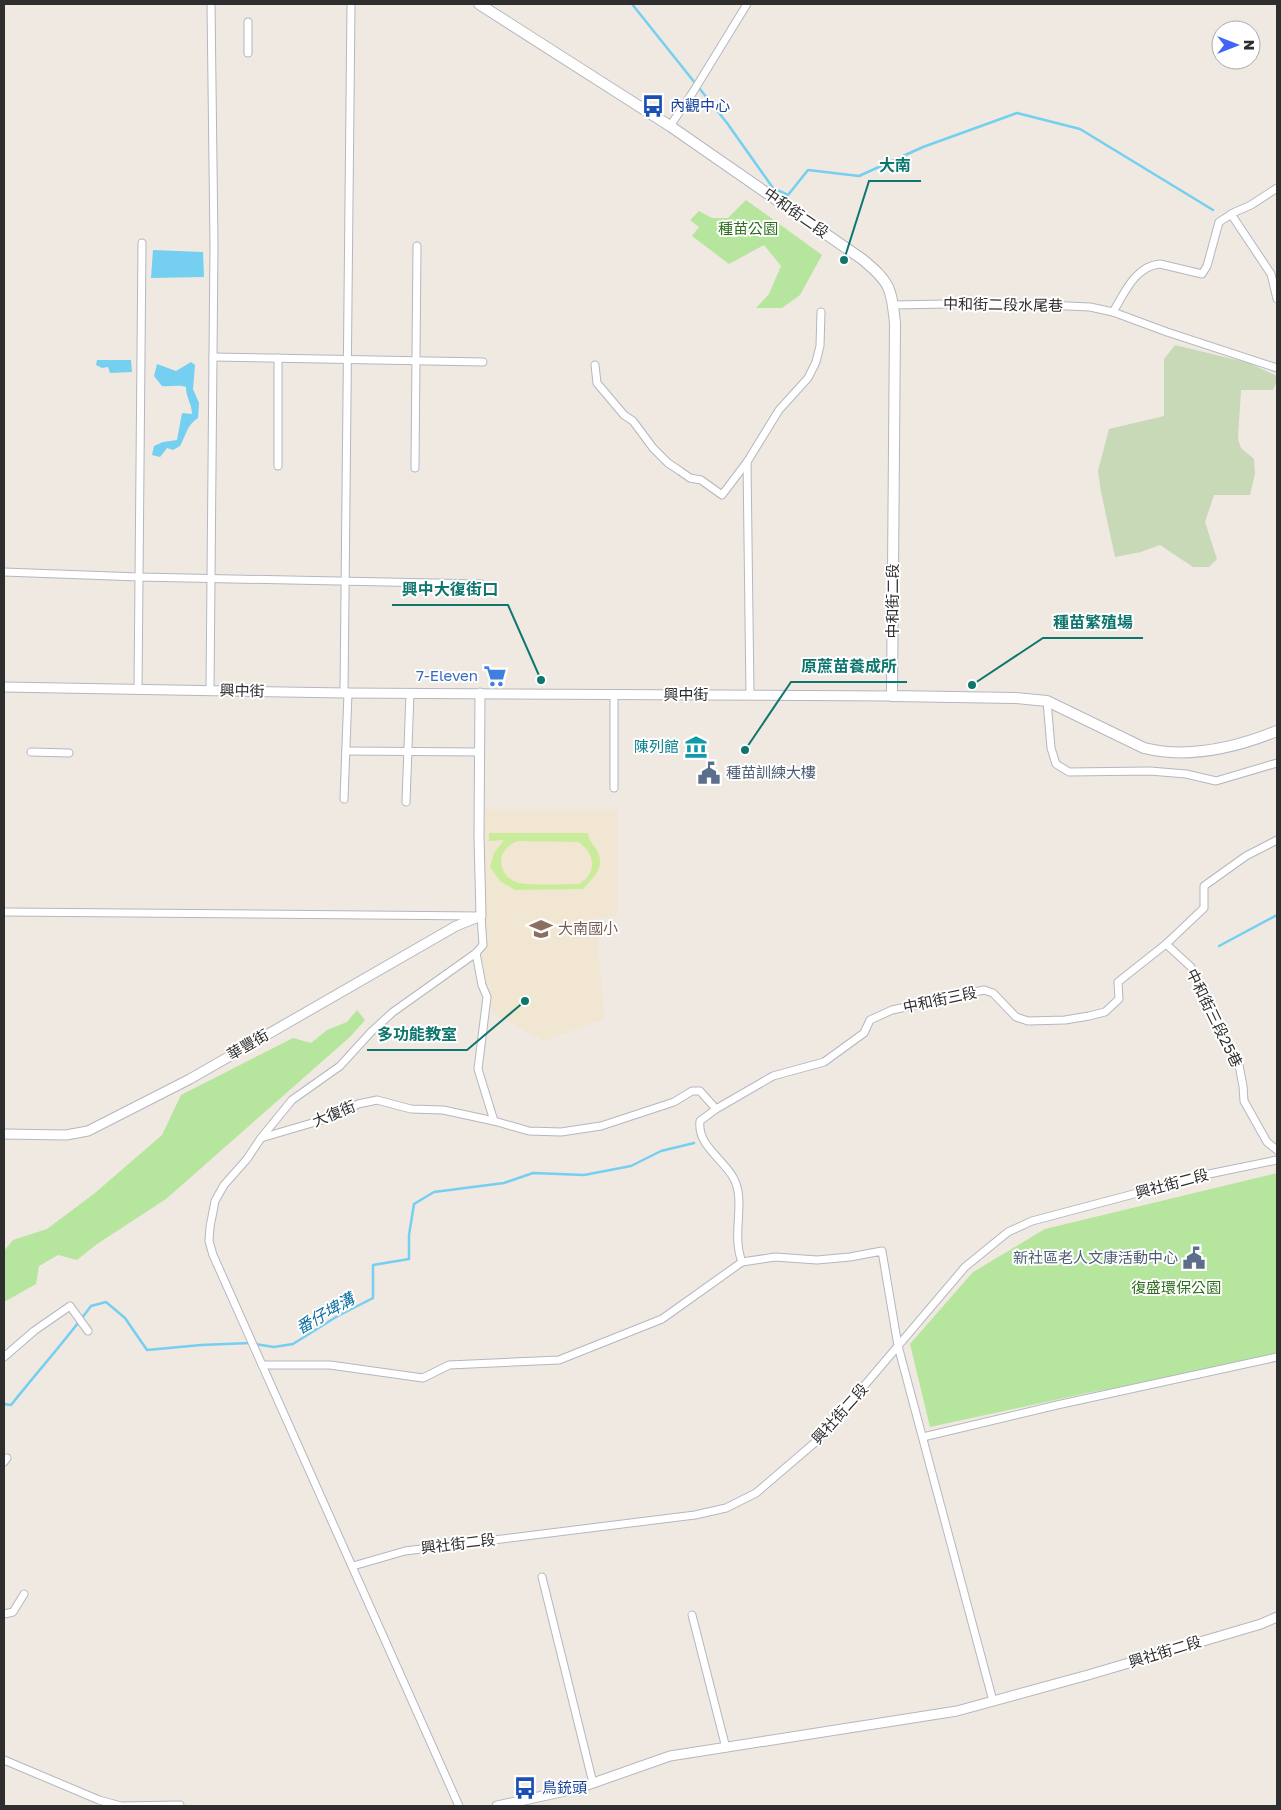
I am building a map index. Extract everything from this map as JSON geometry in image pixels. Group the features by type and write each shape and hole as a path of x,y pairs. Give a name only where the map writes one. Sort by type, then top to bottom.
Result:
{"main road":[{"name":"中和街二段","path":"479,4 670,126 862,259 881,275 888,285 895,323 892,696"},
{"path":"892,696 1015,698 1047,701 1144,748 1156,751 1195,752 1215,750 1250,742 1277,731"}],"street":[{"path":"210,690 214,244 211,4"},
{"path":"344,799 346,751 351,4"},
{"path":"670,126 694,92 747,4"},
{"path":"248,22 248,52"},
{"path":"1113,312 1137,274 1153,265 1160,264 1202,274 1207,266 1219,222 1251,205 1277,188"},
{"path":"1231,214 1271,274 1277,299"},
{"path":"138,689 142,243"},
{"path":"415,468 418,246"},
{"name":"中和街二段水尾巷","path":"893,305 1000,304 1090,308 1113,312 1277,368"},
{"path":"595,365 598,383 624,415 633,421 653,448 668,463 690,478 701,480 722,495 748,462 779,410 808,378 816,362 820,346 821,312"},
{"path":"213,357 483,362"},
{"path":"278,358 278,466"},
{"path":"748,462 750,695"},
{"path":"4,572 211,579 482,584"},
{"name":"興中街","path":"4,686 346,693 892,696"},
{"path":"406,802 410,693"},
{"path":"480,693 481,916 483,945 476,954 482,986 487,997 478,1069 494,1121"},
{"path":"614,695 614,788"},
{"path":"1047,701 1051,748 1056,764 1069,772 1150,771 1186,774 1216,781 1277,762"},
{"path":"346,751 480,752"},
{"path":"31,752 69,753"},
{"name":"中和街三段","path":"716,1109 773,1076 824,1062 864,1033 870,1020 892,1010 984,990 993,993 1016,1017 1028,1021 1065,1020 1105,1012 1119,1000 1118,982 1166,944 1204,908 1204,886 1246,856 1277,840"},
{"path":"4,912 481,916"},
{"name":"華豐街","path":"4,1134 66,1135 88,1131 190,1079 456,926 481,916"},
{"name":"中和街三段25巷","path":"1166,944 1191,967 1218,1027 1239,1065 1244,1101 1267,1142 1277,1150"},
{"name":"大復街","path":"261,1138 292,1100 340,1066 371,1032 394,1012 476,954"},
{"name":"大復街","path":"261,1138 329,1118 358,1104 377,1100 411,1109 443,1110 529,1131 561,1132 601,1126 674,1102 692,1091 700,1091 716,1109"},
{"path":"716,1109 700,1121 699,1130 703,1139 734,1179 739,1199 736,1231 738,1252 742,1262"},
{"path":"261,1138 224,1185 215,1201 209,1241 213,1255 459,1806"},
{"name":"興社街二段","path":"353,1566 406,1551 695,1515 726,1508 756,1493 819,1440 964,1267 1008,1232 1032,1221 1209,1174 1277,1160"},
{"path":"262,1365 330,1365 423,1378 450,1365 559,1360 662,1319 742,1262 775,1258 817,1260 850,1257 882,1251 898,1346 993,1701"},
{"path":"4,1357 34,1331 70,1306 88,1331"},
{"path":"923,1437 1057,1405 1277,1357"},
{"path":"542,1577 593,1783"},
{"path":"4,1614 13,1612 24,1594"},
{"path":"692,1615 726,1748"},
{"name":"興社街二段","path":"497,1806 579,1788 670,1756 957,1711 1088,1675 1261,1624 1277,1617"},
{"path":"4,1760 99,1800 121,1806 180,1804"}],"shaded area":[{"name":"大南國小","path":"485,809 617,809 617,917 596,918 604,1019 544,1041 493,1013 480,955 486,941 483,917"}],"green space":[{"name":"種苗公園","path":"746,200 822,255 800,295 782,308 756,308 769,294 781,266 764,245 729,264 692,236 699,227 690,220 699,211 712,218 728,218"},
{"path":"1175,345 1249,363 1277,376 1273,390 1241,390 1238,439 1241,448 1254,459 1255,474 1250,495 1214,495 1205,522 1217,559 1209,567 1193,567 1160,545 1141,552 1115,557 1101,492 1098,471 1109,429 1164,416 1164,359"},
{"path":"489,833 588,833 589,839 599,857 599,867 583,889 515,890 500,881 490,867 494,853 504,840 489,841","holes":["515,842 578,842 588,851 592,863 592,869 589,874 579,884 516,882 510,879 502,868 501,858 509,846"]},
{"path":"357,1010 365,1020 351,1036 166,1199 97,1244 77,1260 58,1255 39,1266 36,1284 4,1302 4,1251 13,1240 47,1229 95,1193 162,1135 181,1095 293,1038 311,1043 327,1030 347,1022"},
{"name":"復盛環保公園","path":"1277,1173 1277,1353 1191,1375 1087,1393 930,1427 910,1344 973,1272 1045,1229"}],"water":[{"path":"153,250 203,252 204,277 151,278"},
{"path":"97,360 131,360 132,372 110,373 108,367 102,368 96,365"},
{"path":"191,362 195,365 193,389 199,403 198,418 189,427 180,446 173,450 167,448 160,457 152,455 154,446 163,442 177,440 182,413 192,414 186,387 162,386 154,376 157,364 176,371"}],"waterway":[{"path":"632,4 727,123 773,188 788,195 808,170 859,176 923,147 1017,113 1080,129 1213,210"},
{"path":"1219,946 1277,915"},
{"name":"番仔埤溝","path":"255,1344 274,1347 293,1344 336,1317 373,1298 373,1265 409,1259 409,1235 414,1204 434,1192 504,1183 533,1173 584,1175 631,1166 661,1151 694,1143"},
{"name":"番仔埤溝","path":"4,1404 11,1405 91,1306 106,1302 125,1318 147,1350 250,1343"}],"place":[{"name":"內觀中心","path":"653,106"},
{"name":"大南","path":"844,260"},
{"name":"7-Eleven","path":"495,676"},
{"name":"興中大復街口","path":"541,680"},
{"name":"種苗繁殖場","path":"972,685"},
{"name":"陳列館","path":"696,747"},
{"name":"原蔗苗養成所","path":"745,750"},
{"name":"種苗訓練大樓","path":"709,773"},
{"name":"大南國小","path":"541,929"},
{"name":"多功能教室","path":"525,1001"},
{"name":"新社區老人文康活動中心","path":"1194,1258"},
{"name":"鳥銃頭","path":"525,1788"}]}
